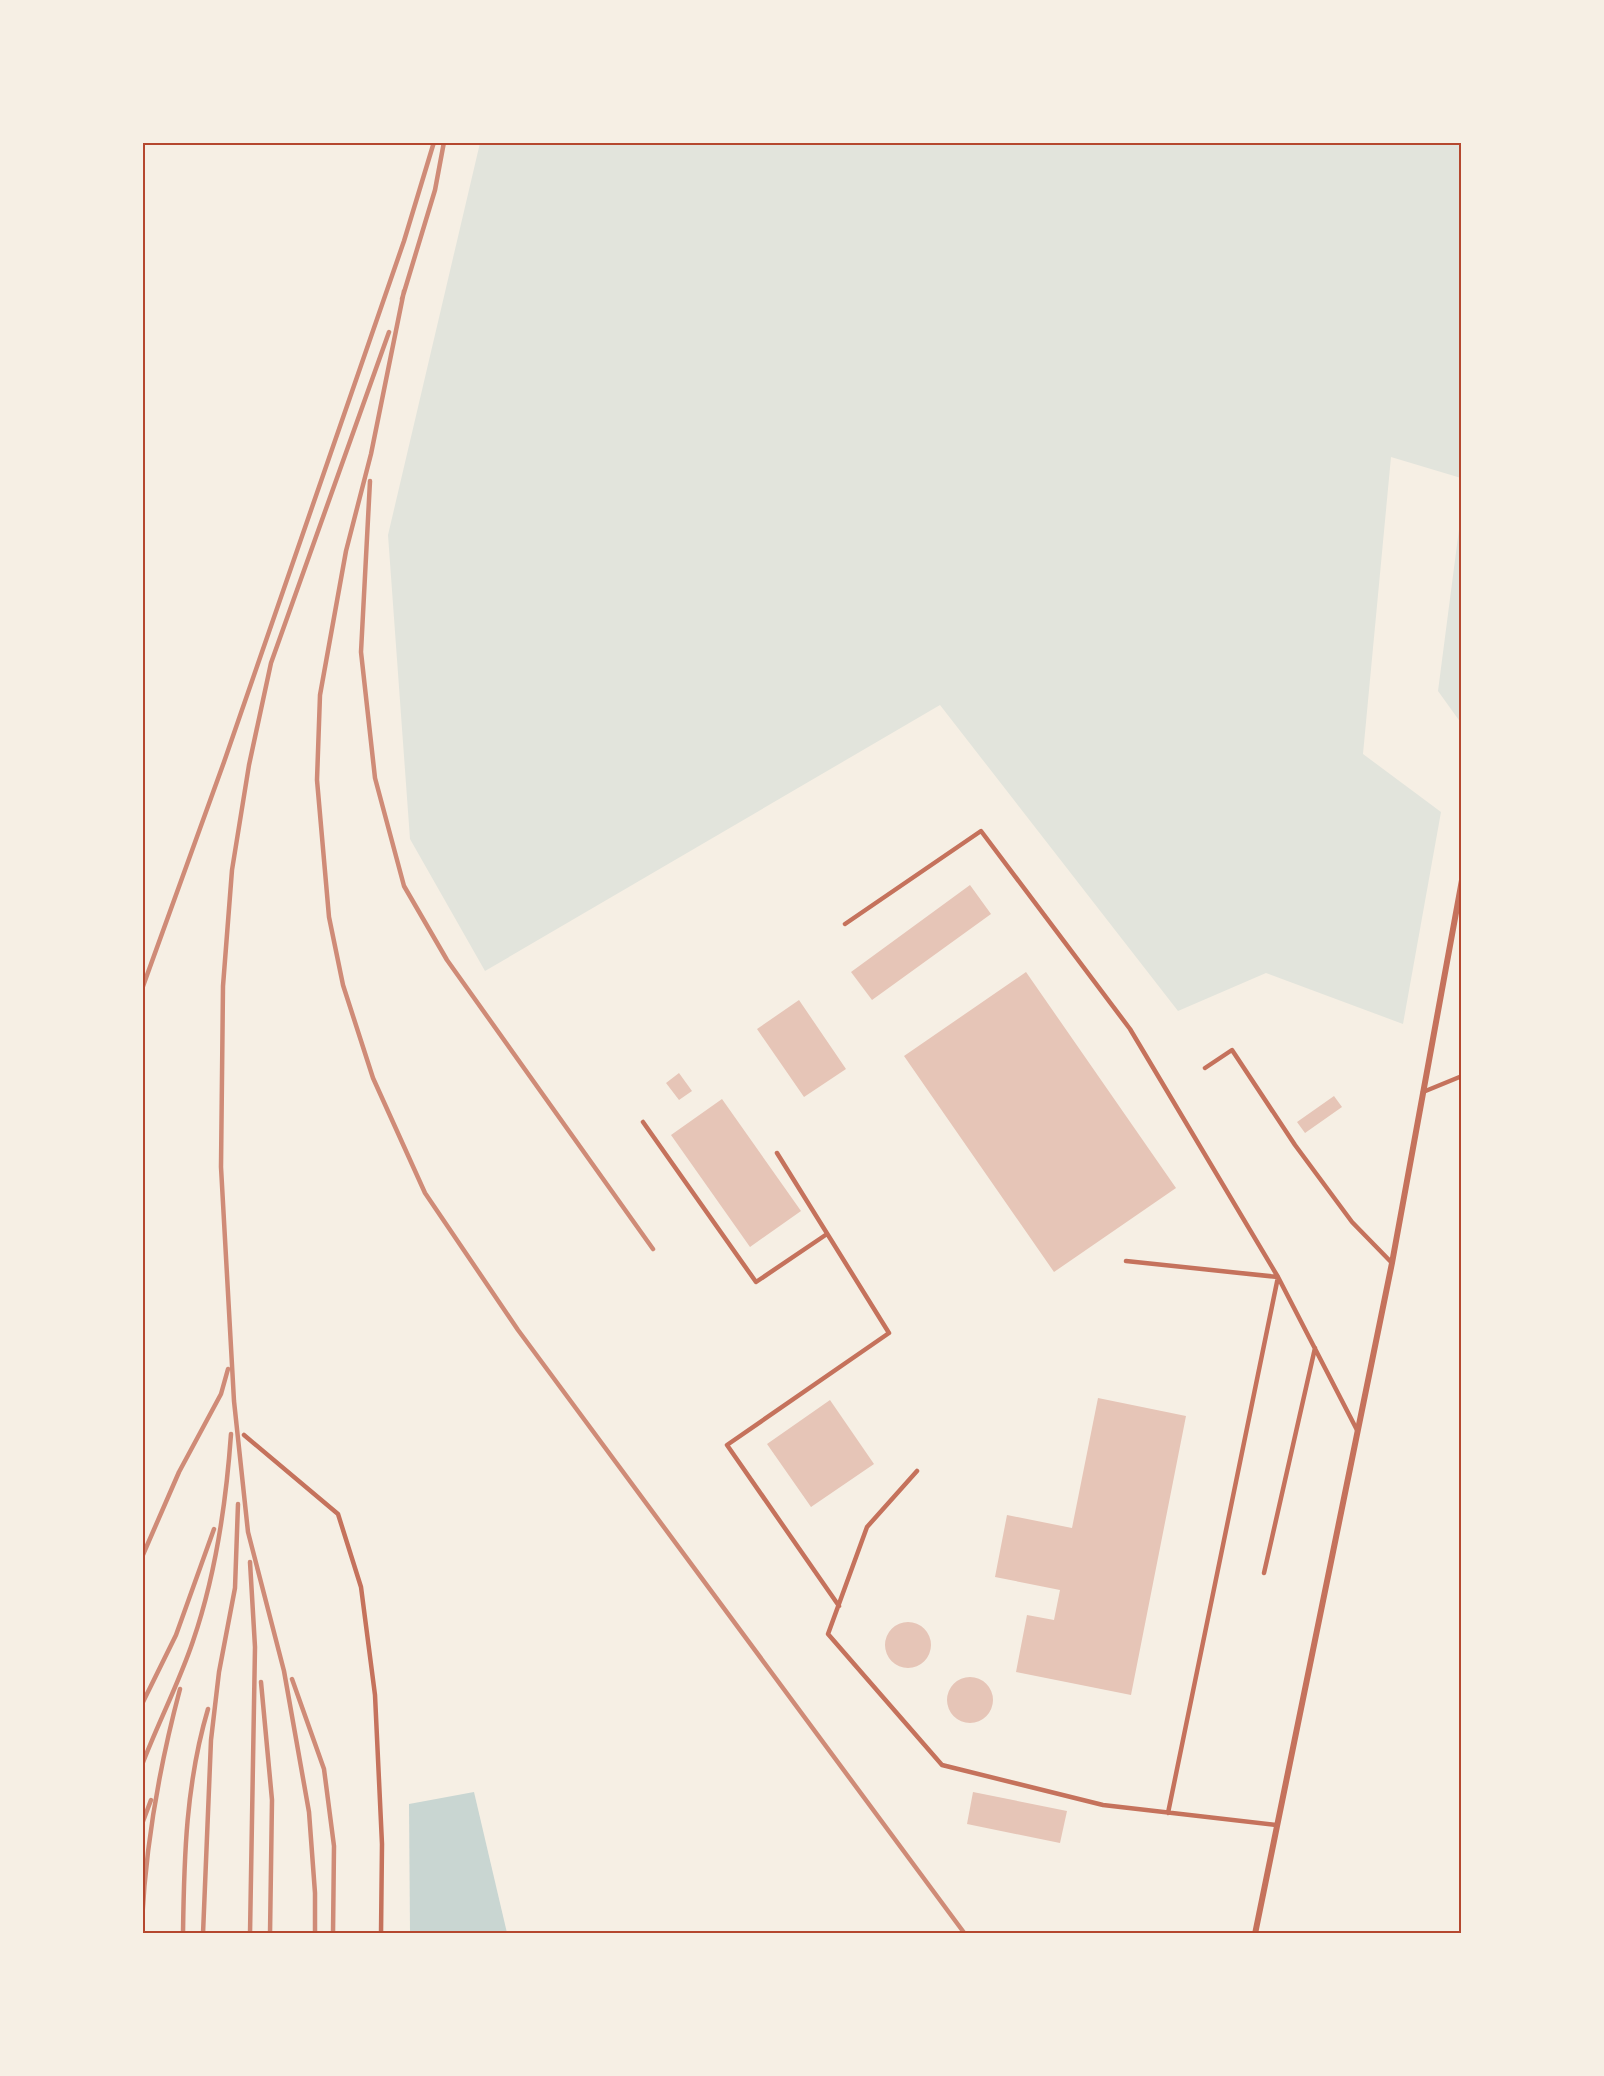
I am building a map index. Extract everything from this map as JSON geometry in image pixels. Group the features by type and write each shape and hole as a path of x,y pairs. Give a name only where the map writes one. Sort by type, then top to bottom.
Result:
{"street":[{"path":"1255,1934 1392,1263 1461,880"}],"lane":[{"path":"845,924 981,831 1130,1029 1278,1277 1357,1430"},
{"path":"1205,1068 1232,1050 1295,1145 1352,1222 1392,1263"},
{"path":"1423,1092 1461,1076"},
{"path":"643,1122 756,1282 827,1234"},
{"path":"777,1153 889,1333 727,1445 839,1606"},
{"path":"1126,1261 1278,1277"},
{"path":"1168,1813 1278,1277"},
{"path":"1264,1573 1315,1348"},
{"path":"244,1435 338,1514 361,1587 375,1695 382,1844 381,1934"},
{"path":"917,1471 867,1527 828,1634 942,1765 1103,1805 1276,1825"}],"shaded area":[{"path":"480,143 1461,143 1461,478 1391,457 1363,754 1441,812 1403,1024 1266,973 1178,1011 940,705 485,971 410,839 388,535"},
{"path":"1461,514 1461,723 1438,691"},
{"path":"474,1792 507,1933 410,1933 409,1804"}],"building":[{"path":"970,885 991,914 872,1000 851,972"},
{"path":"1026,972 1176,1188 1054,1272 904,1056"},
{"path":"799,1000 846,1069 804,1097 757,1029"},
{"path":"679,1073 692,1091 679,1100 666,1083"},
{"path":"1334,1096 1342,1107 1305,1133 1297,1122"},
{"path":"722,1099 801,1211 750,1247 671,1135"},
{"path":"1098,1398 1186,1416 1131,1695 1016,1672 1027,1615 1054,1620 1060,1590 995,1577 1007,1515 1072,1528"},
{"path":"830,1400 874,1464 811,1507 767,1444"},
{"path":"908,1622 924,1629 931,1645 924,1661 908,1668 892,1661 885,1645 892,1629"},
{"path":"970,1677 986,1684 993,1700 986,1716 970,1723 954,1716 947,1700 954,1684"},
{"path":"973,1792 1067,1811 1060,1843 967,1824"}],"railway":[{"path":"142,989 224,762 404,241 434,142"},
{"path":"402,299 435,190 444,142"},
{"path":"404,291 371,454 346,551 320,695 317,780 329,917 343,985 373,1078 425,1193 518,1330 965,1934"},
{"path":"315,1934 315,1893 309,1812 284,1671 248,1532 234,1401 221,1167 223,986 232,870 249,765 271,663 389,332"},
{"path":"370,481 361,652 375,778 404,886 447,960 653,1249"},
{"path":"142,1557 179,1472 221,1394 228,1369"},
{"path":"142,1765 187,1657 208,1590 223,1513 231,1434"},
{"path":"203,1934 211,1740 219,1672 235,1588 238,1504"},
{"path":"142,1704 176,1635 214,1529"},
{"path":"250,1562 255,1647 250,1934"},
{"path":"292,1679 324,1769 334,1846 333,1934"},
{"path":"261,1682 272,1800 270,1934"},
{"path":"142,1921 155,1804 180,1689"},
{"path":"183,1934 184,1877 191,1792 208,1709"},
{"path":"142,1824 151,1800"}]}
